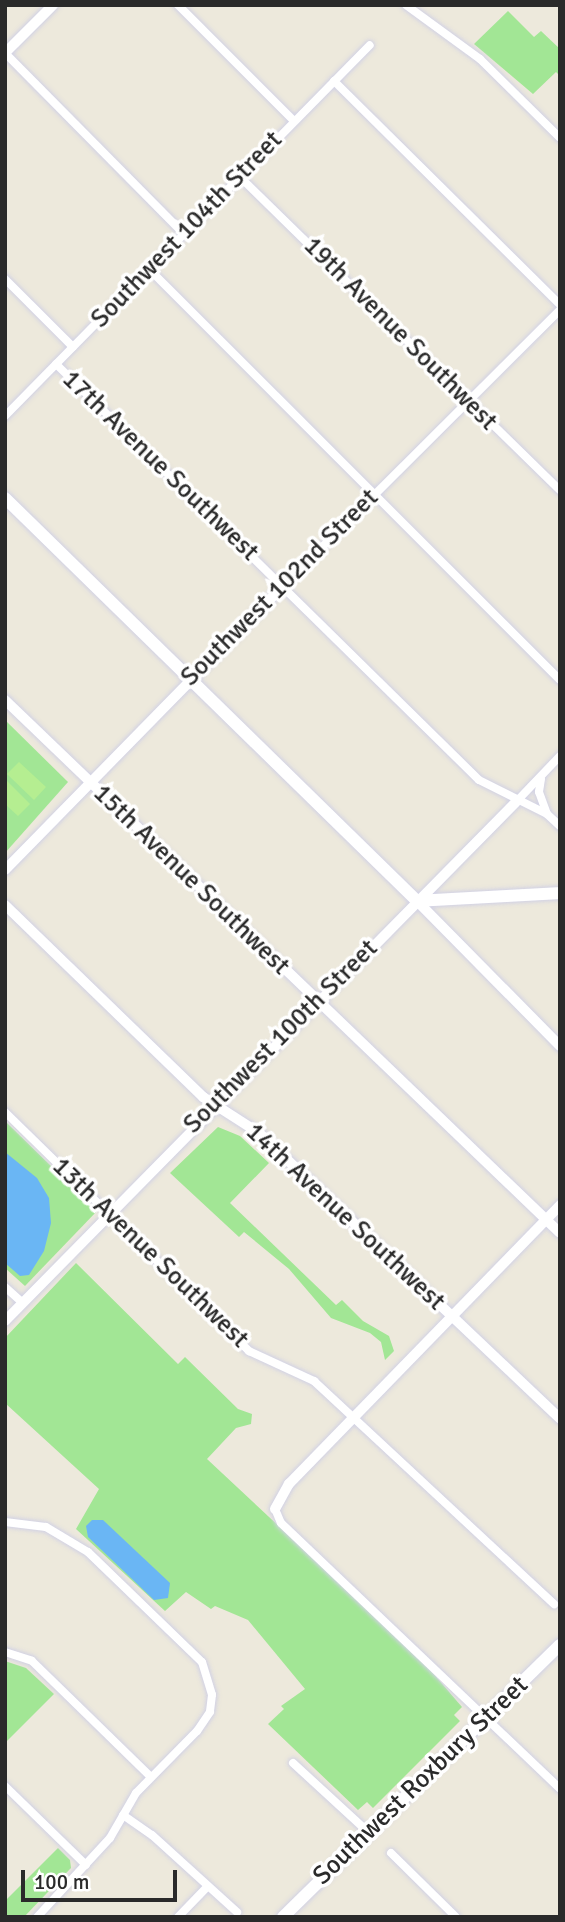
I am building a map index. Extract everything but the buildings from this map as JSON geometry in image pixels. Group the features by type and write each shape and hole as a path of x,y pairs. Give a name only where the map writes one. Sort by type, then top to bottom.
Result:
{"main road":[{"path":"5,498 417,901 560,893"},
{"name":"Southwest Roxbury Street","path":"283,1917 560,1645"}],"street":[{"path":"53,5 5,53 184,234"},
{"path":"178,5 294,121"},
{"path":"406,5 488,66 560,138"},
{"name":"Southwest 104th Street","path":"5,416 370,45"},
{"path":"334,81 560,307"},
{"name":"19th Avenue Southwest","path":"240,177 560,490"},
{"path":"149,269 560,680"},
{"name":"17th Avenue Southwest","path":"5,279 73,347"},
{"name":"Southwest 102nd Street","path":"5,870 189,680 560,307"},
{"name":"17th Avenue Southwest","path":"56,364 479,780 516,802 547,814 560,826"},
{"name":"15th Avenue Southwest","path":"5,701 560,1233"},
{"name":"Southwest 100th Street","path":"5,1321 216,1102 560,756"},
{"path":"541,776 538,789 547,814"},
{"path":"417,901 560,1046"},
{"name":"14th Avenue Southwest","path":"5,905 203,1097 216,1102 259,1133 560,1419"},
{"name":"13th Avenue Southwest","path":"5,1112 249,1351 306,1376 554,1604"},
{"path":"560,1205 351,1417 287,1486 275,1509 281,1523 486,1715 560,1790"},
{"path":"5,1287 23,1303"},
{"path":"5,1522 46,1527 80,1546 202,1662 212,1695 204,1722 151,1777 86,1864 37,1917"},
{"path":"5,1652 22,1654 151,1777"},
{"path":"293,1763 368,1832"},
{"path":"5,1786 86,1864"},
{"path":"123,1815 152,1835 237,1912"},
{"path":"391,1853 456,1917"},
{"path":"178,1917 208,1886"}],"green space":[{"path":"508,11 534,37 541,31 560,49 560,76 556,72 533,94 474,44"},
{"path":"5,720 68,782 5,853"},
{"path":"19,762 46,787 34,800 7,774"},
{"path":"5,779 30,804 18,816 5,804"},
{"path":"5,1121 97,1211 25,1286 5,1268"},
{"path":"218,1127 240,1136 269,1163 230,1203 336,1305 342,1300 363,1321 389,1336 394,1351 385,1360 381,1342 370,1333 331,1318 289,1269 244,1232 239,1237 170,1173"},
{"path":"76,1263 178,1364 185,1357 238,1409 252,1414 251,1424 236,1428 207,1459 420,1658 462,1707 454,1715 460,1721 373,1808 367,1802 358,1810 268,1724 284,1709 281,1706 305,1689 248,1620 215,1606 211,1609 186,1592 165,1611 76,1529 99,1489 5,1403 5,1338"},
{"path":"5,1661 26,1668 54,1694 5,1743"},
{"path":"58,1848 70,1860 71,1868 24,1917 5,1917 5,1901"}],"water":[{"path":"5,1152 37,1178 49,1198 51,1223 44,1251 29,1275 20,1276 5,1263"},
{"path":"92,1520 103,1520 170,1583 168,1598 154,1600 88,1537 86,1526"}]}
